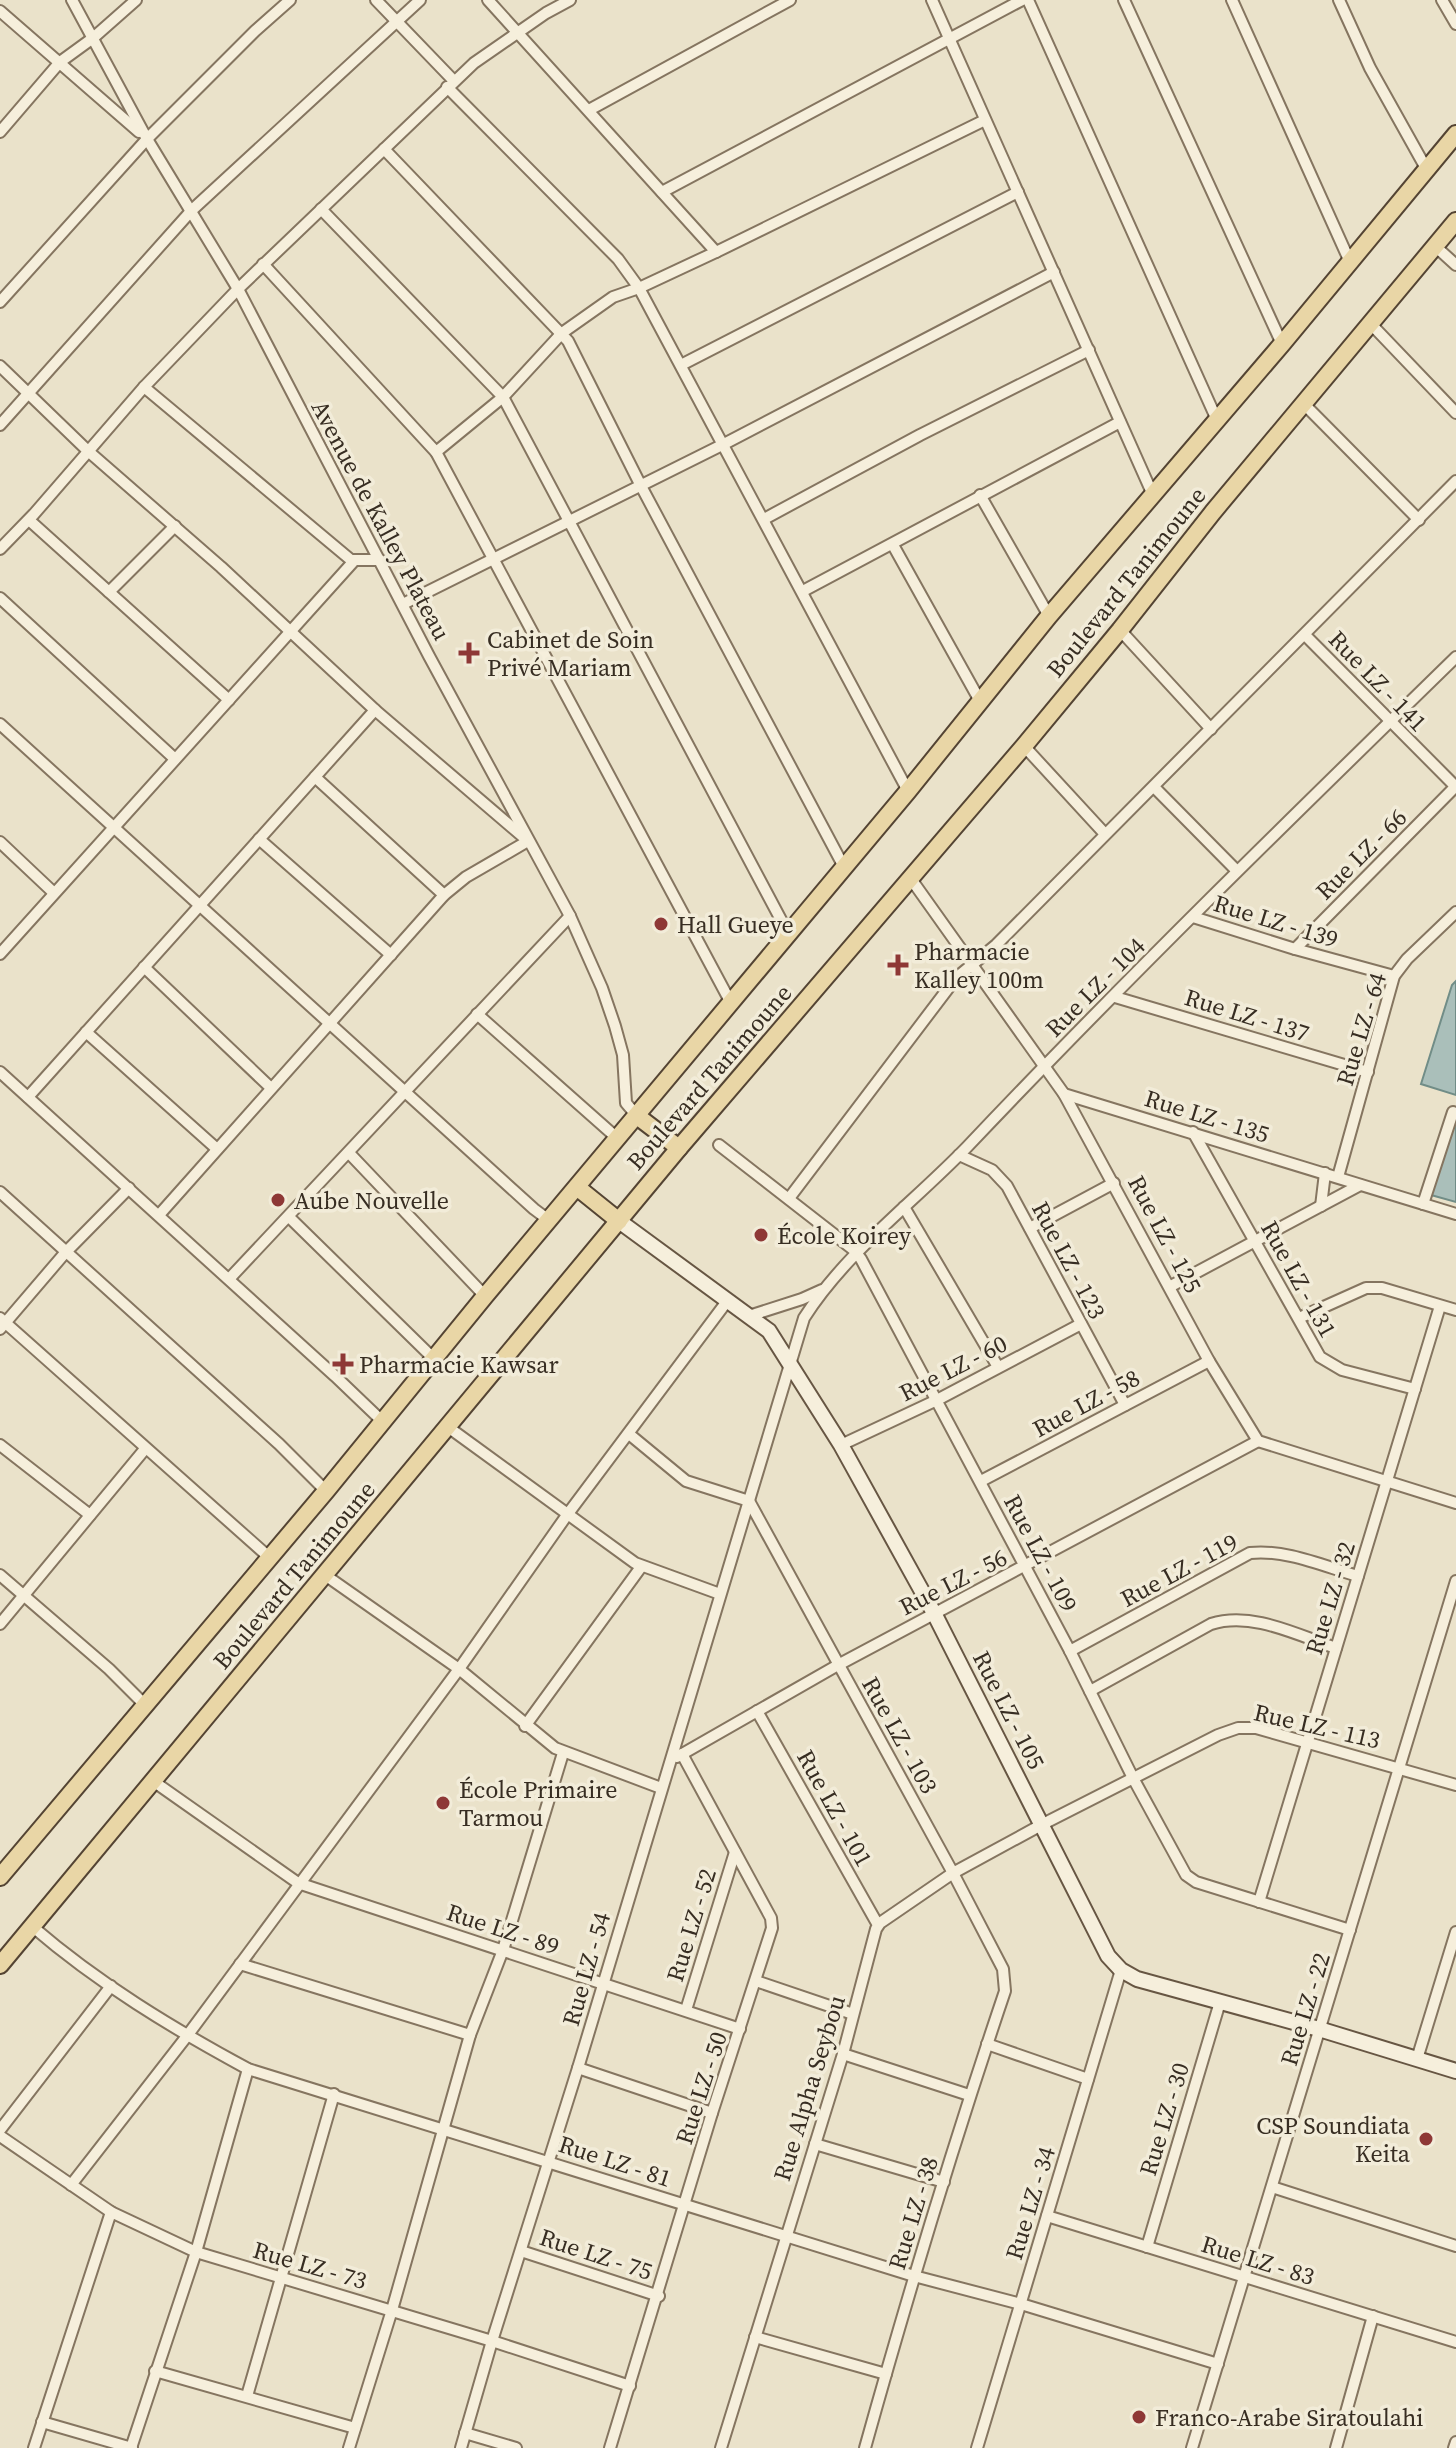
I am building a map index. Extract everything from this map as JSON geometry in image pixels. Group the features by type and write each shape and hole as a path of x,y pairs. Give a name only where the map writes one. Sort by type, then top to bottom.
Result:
{"main road":[{"name":"Boulevard Tanimoune","path":"1,1874 270,1558 908,791 1049,616 1282,344 1456,134"},
{"name":"Boulevard Tanimoune","path":"0,1965 679,1148 1024,746 1213,512 1456,221"},
{"path":"637,1116 679,1148"},
{"path":"578,1188 619,1221"},
{"name":"Rue LZ - 105","path":"619,1221 769,1331 841,1445 934,1613 1108,1956 1121,1970"},
{"path":"1121,1970 1137,1979 1456,2071"}],"street":[{"name":"Avenue de Kalley Plateau","path":"72,0 147,139 238,289 570,916 615,1026 624,1067 626,1103 637,1116"},
{"path":"0,132 60,62 136,0"},
{"path":"0,302 147,139 290,0"},
{"path":"376,0 451,84 618,259 639,288 908,791"},
{"path":"0,425 192,210 420,0"},
{"path":"488,0 716,252"},
{"path":"0,549 29,520 144,387 263,264 474,63 570,0"},
{"path":"589,110 790,0"},
{"path":"932,0 1153,495"},
{"path":"662,192 1025,0 1217,420"},
{"path":"1124,0 1282,344"},
{"path":"1232,0 1350,262"},
{"path":"1339,0 1370,68 1427,170"},
{"path":"1442,0 1456,24"},
{"path":"0,11 147,139"},
{"path":"436,452 503,397 562,333 613,297 716,252 985,120"},
{"path":"384,149 562,333 844,867"},
{"path":"681,365 1018,192"},
{"path":"321,209 503,397 788,933"},
{"path":"1435,246 1456,265"},
{"path":"263,264 436,452 731,1003"},
{"path":"403,604 724,444 1054,272"},
{"path":"1370,323 1456,413"},
{"path":"764,519 920,435 1089,350"},
{"path":"0,366 88,451 175,526 375,710 528,841 466,877 444,895 159,1215"},
{"path":"144,387 353,562"},
{"path":"1303,403 1419,520"},
{"path":"803,591 1120,422"},
{"path":"790,1197 956,978 996,945 1456,481"},
{"path":"980,495 1049,616"},
{"path":"29,520 229,700"},
{"path":"109,592 175,526"},
{"path":"893,545 980,701"},
{"path":"0,954 353,562 380,560"},
{"path":"0,598 175,759"},
{"path":"1120,630 1211,729"},
{"name":"Rue LZ - 141","path":"1305,635 1456,787"},
{"name":"Rue LZ - 104","path":"749,1501 804,1318 828,1287 1236,870 1456,657"},
{"path":"28,1097 375,710"},
{"path":"0,724 550,1221"},
{"path":"1024,746 1105,834"},
{"path":"315,777 444,895"},
{"path":"1154,787 1236,870"},
{"name":"Rue LZ - 66","path":"1295,949 1456,787"},
{"path":"259,839 391,955"},
{"path":"0,842 54,893"},
{"name":"Rue LZ - 125","path":"911,879 1064,1094 1209,1361 1258,1441"},
{"name":"Rue LZ - 64","path":"1338,1177 1394,976 1407,959 1456,912"},
{"path":"229,1279 570,916"},
{"name":"Rue LZ - 139","path":"1193,917 1394,976"},
{"path":"144,967 271,1088"},
{"name":"Rue LZ - 137","path":"1115,997 1368,1072"},
{"path":"477,1014 617,1138"},
{"path":"86,1032 217,1149"},
{"path":"0,1072 382,1421"},
{"name":"Rue LZ - 135","path":"1064,1094 1456,1214"},
{"path":"1423,1204 1453,1112"},
{"name":"Rue LZ - 131","path":"1193,1132 1320,1357 1330,1365 1415,1389"},
{"name":"Rue LZ - 109","path":"719,1145 790,1197 858,1254 981,1481 1133,1778 1191,1880 1350,1930"},
{"path":"349,1153 485,1296"},
{"name":"Rue LZ - 123","path":"959,1155 1000,1176 1125,1405"},
{"path":"1321,1206 1325,1173"},
{"path":"1030,1228 1114,1183"},
{"path":"1171,1286 1360,1185"},
{"path":"129,1188 2,1323 270,1558"},
{"path":"0,1192 279,1444 326,1491"},
{"path":"904,1207 998,1367"},
{"path":"289,1217 434,1359"},
{"path":"749,1316 828,1287"},
{"path":"1299,1318 1366,1288 1382,1288 1456,1310"},
{"path":"71,2185 187,2036 728,1300"},
{"name":"Rue LZ - 32","path":"1259,1902 1440,1306"},
{"name":"Rue LZ - 60","path":"841,1445 937,1400 1081,1324"},
{"name":"Rue LZ - 58","path":"981,1481 1209,1361"},
{"path":"448,1427 641,1567 720,1594"},
{"path":"629,1434 686,1481 749,1501"},
{"path":"1258,1441 1456,1503"},
{"name":"Rue LZ - 56","path":"669,1762 838,1665 1258,1441"},
{"path":"0,1445 90,1515"},
{"path":"0,1624 145,1449"},
{"name":"Rue LZ - 54","path":"461,2448 749,1501"},
{"name":"Rue LZ - 103","path":"749,1501 953,1873 1003,1969 1005,1991"},
{"name":"Rue LZ - 119","path":"1070,1651 1250,1553 1268,1551 1285,1554 1358,1576"},
{"path":"525,1726 641,1567"},
{"path":"0,1575 109,1669 144,1704"},
{"path":"325,1575 459,1669 525,1726 563,1753 661,1788"},
{"name":"Rue LZ - 22","path":"1192,2448 1456,1581"},
{"path":"1090,1691 1211,1624 1228,1619 1248,1619 1336,1648"},
{"name":"Rue LZ - 101","path":"757,1711 878,1925"},
{"name":"Rue LZ - 113","path":"1043,1824 1218,1735 1238,1728 1256,1728 1307,1741 1456,1785"},
{"path":"349,2448 392,2310 470,2035 503,1950 563,1753"},
{"name":"Rue LZ - 50","path":"610,2448 772,1928 771,1918 682,1754"},
{"name":"Rue LZ - 89","path":"153,1781 298,1883 740,2029"},
{"path":"878,1925 953,1873 1043,1824"},
{"name":"Rue LZ - 52","path":"686,2010 735,1852"},
{"name":"Rue Alpha Seybou","path":"721,2448 843,2054 878,1925"},
{"name":"Rue LZ - 81","path":"33,1927 111,1986 187,2036 248,2069 914,2276 1021,2304 1218,2364"},
{"path":"1417,2059 1452,1961 1456,1932"},
{"path":"240,1964 470,2035"},
{"name":"Rue LZ - 34","path":"977,2448 1121,1970"},
{"path":"756,1981 853,2014"},
{"path":"0,2133 111,1986"},
{"name":"Rue LZ - 38","path":"865,2448 969,2095 1005,1991"},
{"name":"Rue LZ - 30","path":"1147,2247 1220,2002"},
{"path":"987,2044 1088,2079"},
{"path":"843,2054 969,2095"},
{"path":"578,2068 712,2113"},
{"path":"42,2422 132,2448 196,2252 248,2069"},
{"path":"247,2396 334,2094"},
{"name":"Rue LZ - 73","path":"0,2133 111,2212 196,2252 392,2310 630,2386"},
{"path":"815,2144 944,2182"},
{"path":"1272,2187 1456,2246"},
{"path":"34,2448 111,2212"},
{"name":"Rue LZ - 83","path":"1047,2216 1456,2342"},
{"name":"Rue LZ - 75","path":"521,2251 659,2296"},
{"path":"1336,2448 1373,2316"},
{"path":"755,2337 886,2374"},
{"path":"155,2371 355,2428"},
{"path":"465,2433 516,2448"},
{"path":"1454,2448 1456,2442"}],"water":[{"path":"1456,981 1456,1095 1421,1084 1452,985"},
{"path":"1456,1115 1456,1202 1431,1195"}],"place":[{"name":"Cabinet de Soin Privé Mariam","path":"469,653"},
{"name":"Hall Gueye","path":"661,924"},
{"name":"Pharmacie Kalley 100m","path":"898,965"},
{"name":"Aube Nouvelle","path":"278,1200"},
{"name":"École Koirey","path":"761,1235"},
{"name":"Pharmacie Kawsar","path":"343,1364"},
{"name":"École Primaire Tarmou","path":"443,1803"},
{"name":"CSP Soundiata Keita","path":"1426,2139"},
{"name":"Franco-Arabe Siratoulahi","path":"1139,2417"}]}
